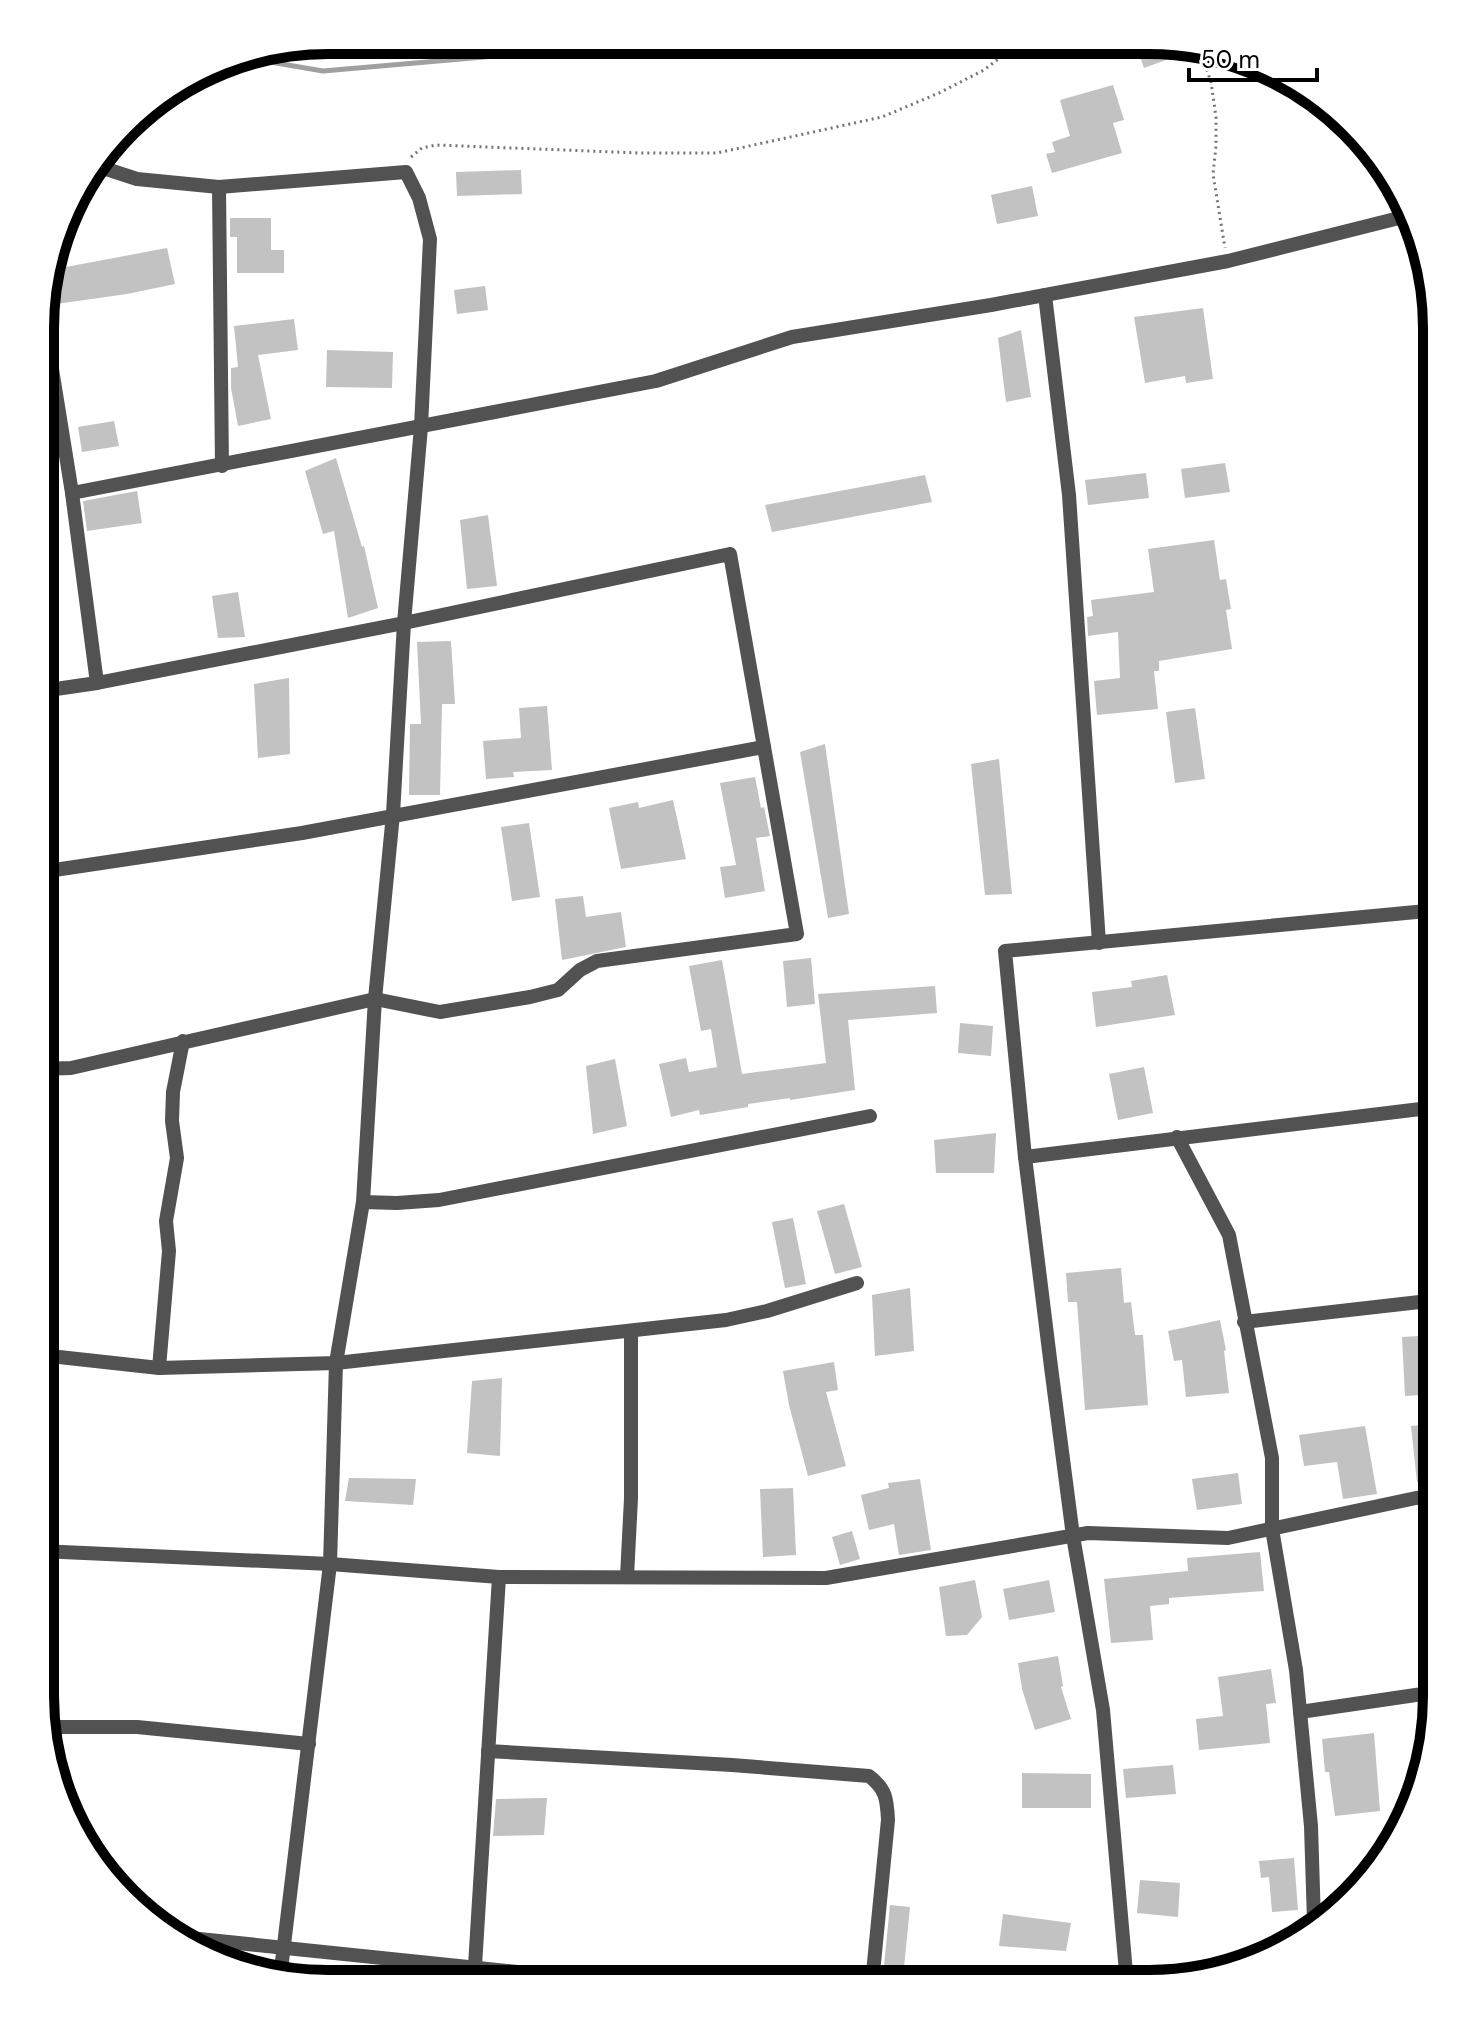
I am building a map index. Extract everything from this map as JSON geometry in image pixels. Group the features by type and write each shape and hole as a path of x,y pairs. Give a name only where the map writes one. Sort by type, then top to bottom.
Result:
{"street":[{"path":"106,169 137,179 219,187 406,172 419,198 430,239 421,427 404,623 393,814 375,999 363,1202 336,1363 330,1564 282,1966"},
{"path":"219,187 222,466"},
{"path":"72,493 656,381 792,337 1228,261 1399,218"},
{"path":"1045,295 1069,495 1099,943"},
{"path":"54,381 97,683"},
{"path":"54,689 404,623 730,554 797,934 597,961 580,970 558,990 530,997 440,1012 375,999 71,1068 54,1069"},
{"path":"54,870 302,833 764,747"},
{"path":"1126,1970 1103,1710 1073,1536 1025,1157 1005,951 1423,911"},
{"path":"159,1368 169,1251 166,1221 177,1158 172,1121 173,1092 183,1041"},
{"path":"1025,1157 1422,1109"},
{"path":"363,1202 439,1200 870,1116"},
{"path":"1177,1137 1229,1235 1272,1458 1272,1529 1296,1670 1311,1826 1314,1914"},
{"path":"54,1356 159,1368 336,1363 631,1332 753,1314 857,1283"},
{"path":"1244,1322 1422,1302"},
{"path":"627,1577 631,1498 631,1332"},
{"path":"54,1552 330,1564 499,1577 826,1578 1088,1533 1228,1538 1422,1497"},
{"path":"475,1970 499,1577"},
{"path":"1300,1712 1422,1694"},
{"path":"56,1727 137,1727 309,1744"},
{"path":"488,1751 869,1776 887,1796 888,1820 873,1970"},
{"path":"203,1939 285,1947 441,1970"}],"path":[{"path":"406,172 411,155 422,148 436,145 717,153 882,117 984,70 1003,54"},
{"path":"1203,60 1211,82 1216,117 1213,174 1228,261"}],"building":[{"path":"1139,54 1177,56 1177,56 1144,68"},
{"path":"1113,85 1124,120 1113,123 1122,153 1052,173 1046,154 1055,152 1052,142 1070,136 1060,100"},
{"path":"521,170 522,194 457,196 456,172"},
{"path":"1032,186 1038,216 997,224 991,195"},
{"path":"230,218 271,218 271,250 284,250 284,273 237,273 237,237 230,237"},
{"path":"167,248 175,284 56,304 61,268"},
{"path":"485,286 488,310 457,314 454,290"},
{"path":"1203,308 1213,379 1186,383 1185,376 1145,383 1134,317"},
{"path":"294,319 298,350 258,355 271,419 238,426 231,388 231,368 238,367 234,326"},
{"path":"1021,330 1031,397 1006,402 998,338"},
{"path":"327,350 393,352 392,388 326,387"},
{"path":"114,421 119,446 82,452 78,427"},
{"path":"336,458 364,546 378,608 348,618 334,531 323,534 305,471"},
{"path":"1225,463 1230,492 1185,498 1181,469"},
{"path":"1146,473 1149,498 1088,505 1085,480"},
{"path":"925,475 932,502 772,532 765,505"},
{"path":"137,491 142,523 87,531 83,501"},
{"path":"488,515 497,586 467,589 460,520"},
{"path":"1214,540 1220,580 1226,579 1231,609 1226,610 1232,649 1159,661 1159,671 1154,671 1158,709 1097,715 1094,681 1120,678 1118,632 1088,636 1087,617 1093,616 1091,600 1154,592 1148,549"},
{"path":"238,592 245,637 218,638 212,596"},
{"path":"451,641 455,704 442,704 440,795 409,795 410,724 421,724 417,642"},
{"path":"289,678 290,754 258,758 254,684"},
{"path":"547,706 552,770 513,772 514,777 486,779 483,741 521,738 519,708"},
{"path":"1195,708 1205,779 1175,783 1166,712"},
{"path":"825,744 849,914 828,918 800,752"},
{"path":"999,759 1012,894 985,895 971,764"},
{"path":"755,777 770,836 756,838 765,891 725,898 720,867 736,865 720,783"},
{"path":"673,800 686,859 621,869 609,808 638,802 639,808"},
{"path":"529,823 540,897 512,901 501,827"},
{"path":"583,896 586,917 621,912 626,947 562,960 555,899"},
{"path":"811,958 815,1004 787,1007 783,961"},
{"path":"722,960 742,1074 826,1063 818,994 935,986 937,1013 848,1020 855,1090 748,1104 748,1107 700,1115 699,1110 671,1117 659,1064 686,1058 689,1072 717,1067 711,1029 701,1031 689,966"},
{"path":"1167,975 1175,1015 1096,1027 1092,992 1132,987 1131,981"},
{"path":"960,1023 993,1026 991,1056 958,1053"},
{"path":"615,1059 627,1126 593,1134 586,1066"},
{"path":"1144,1067 1153,1113 1118,1120 1109,1074"},
{"path":"996,1133 994,1173 936,1173 934,1140"},
{"path":"844,1204 862,1267 835,1274 817,1211"},
{"path":"793,1218 806,1284 785,1288 772,1222"},
{"path":"1121,1268 1124,1303 1131,1302 1135,1335 1143,1335 1148,1405 1085,1410 1077,1302 1068,1302 1066,1273"},
{"path":"910,1288 914,1351 875,1356 872,1295"},
{"path":"1220,1320 1229,1393 1186,1397 1182,1360 1174,1361 1168,1331"},
{"path":"1422,1336 1422,1395 1405,1396 1402,1337"},
{"path":"834,1362 838,1390 826,1392 846,1466 808,1476 783,1371"},
{"path":"502,1378 500,1456 467,1453 472,1381"},
{"path":"1422,1425 1422,1482 1417,1482 1411,1426"},
{"path":"1365,1426 1377,1494 1343,1499 1337,1462 1304,1466 1299,1435"},
{"path":"1238,1473 1242,1504 1197,1510 1192,1479"},
{"path":"349,1478 416,1479 413,1505 345,1501"},
{"path":"920,1479 931,1550 899,1555 894,1524 869,1530 861,1495 889,1488 888,1483"},
{"path":"793,1488 796,1555 763,1557 760,1489"},
{"path":"852,1531 860,1559 840,1565 832,1537"},
{"path":"1260,1552 1264,1591 1169,1598 1169,1604 1150,1606 1153,1640 1111,1643 1104,1579 1188,1571 1187,1558"},
{"path":"975,1580 982,1617 967,1635 946,1636 939,1587"},
{"path":"1049,1580 1055,1612 1009,1620 1003,1589"},
{"path":"1058,1656 1061,1687 1071,1719 1035,1730 1022,1689 1018,1663"},
{"path":"1271,1669 1276,1703 1266,1704 1270,1743 1199,1750 1196,1719 1223,1716 1218,1677"},
{"path":"1374,1733 1380,1811 1335,1816 1329,1772 1325,1772 1322,1739"},
{"path":"1173,1765 1176,1794 1126,1798 1123,1769"},
{"path":"1022,1773 1091,1774 1091,1808 1022,1808"},
{"path":"547,1798 544,1835 493,1836 496,1799"},
{"path":"1294,1858 1298,1910 1272,1912 1269,1877 1261,1878 1259,1861"},
{"path":"1140,1880 1180,1883 1178,1917 1137,1913"},
{"path":"890,1905 910,1907 904,1968 884,1966"},
{"path":"1003,1914 1071,1923 1066,1951 999,1946"}],"waterway":[{"path":"266,61 323,71 509,55"}]}
